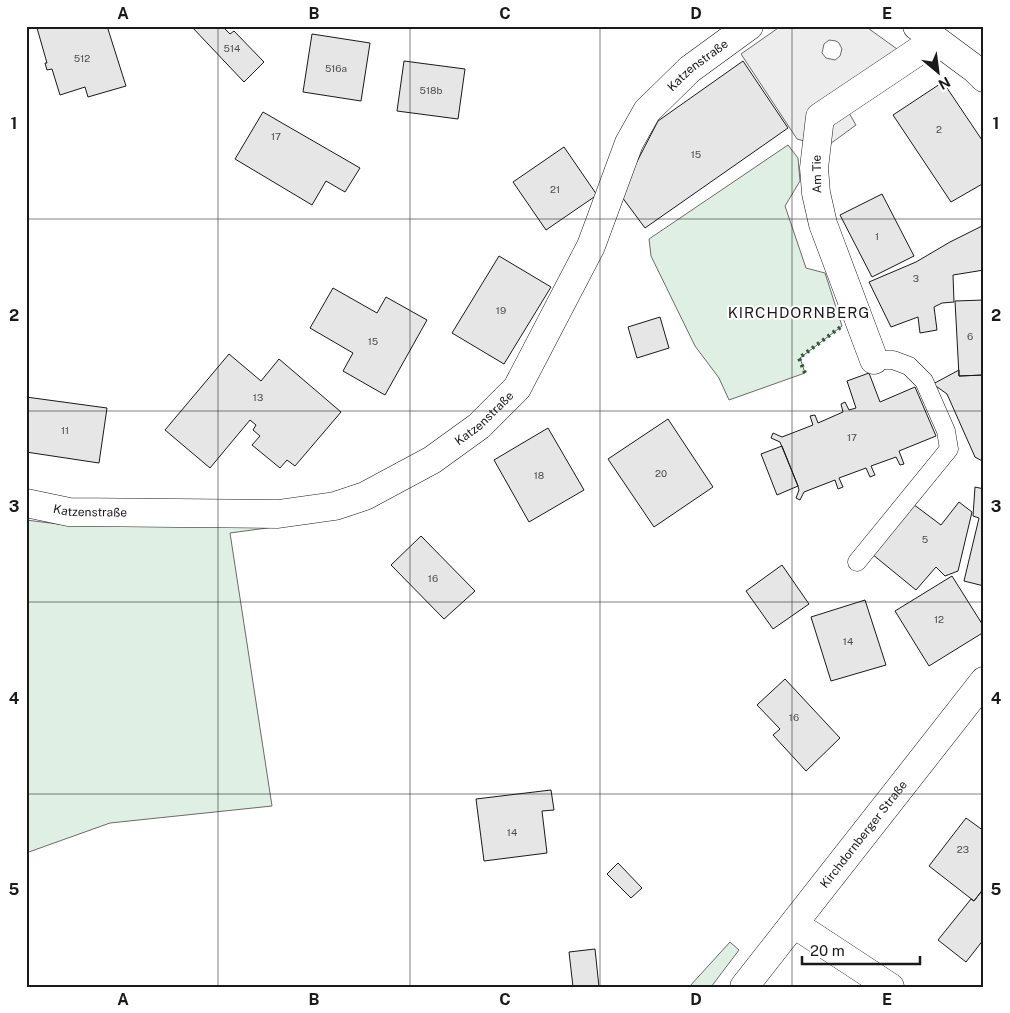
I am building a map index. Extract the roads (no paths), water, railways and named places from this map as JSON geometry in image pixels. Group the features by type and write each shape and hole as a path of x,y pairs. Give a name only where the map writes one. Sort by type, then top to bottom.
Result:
{"street":[{"name":"Katzenstraße","path":"26,504 69,512 278,514 335,506 365,496 432,460 479,426 517,388 591,246 628,143 647,111 690,69 749,26"},
{"path":"926,33 984,78"},
{"name":"Am Tie","path":"874,360 824,224 816,193 814,168 820,117 926,33"},
{"name":"Kirchdornberger Straße","path":"744,987 984,681"},
{"path":"794,924 890,987"}],"lane":[{"path":"858,562 949,449 946,431 924,381 909,366 892,360 874,360"}],"district":[{"name":"KIRCHDORNBERG","path":"799,313"}]}
